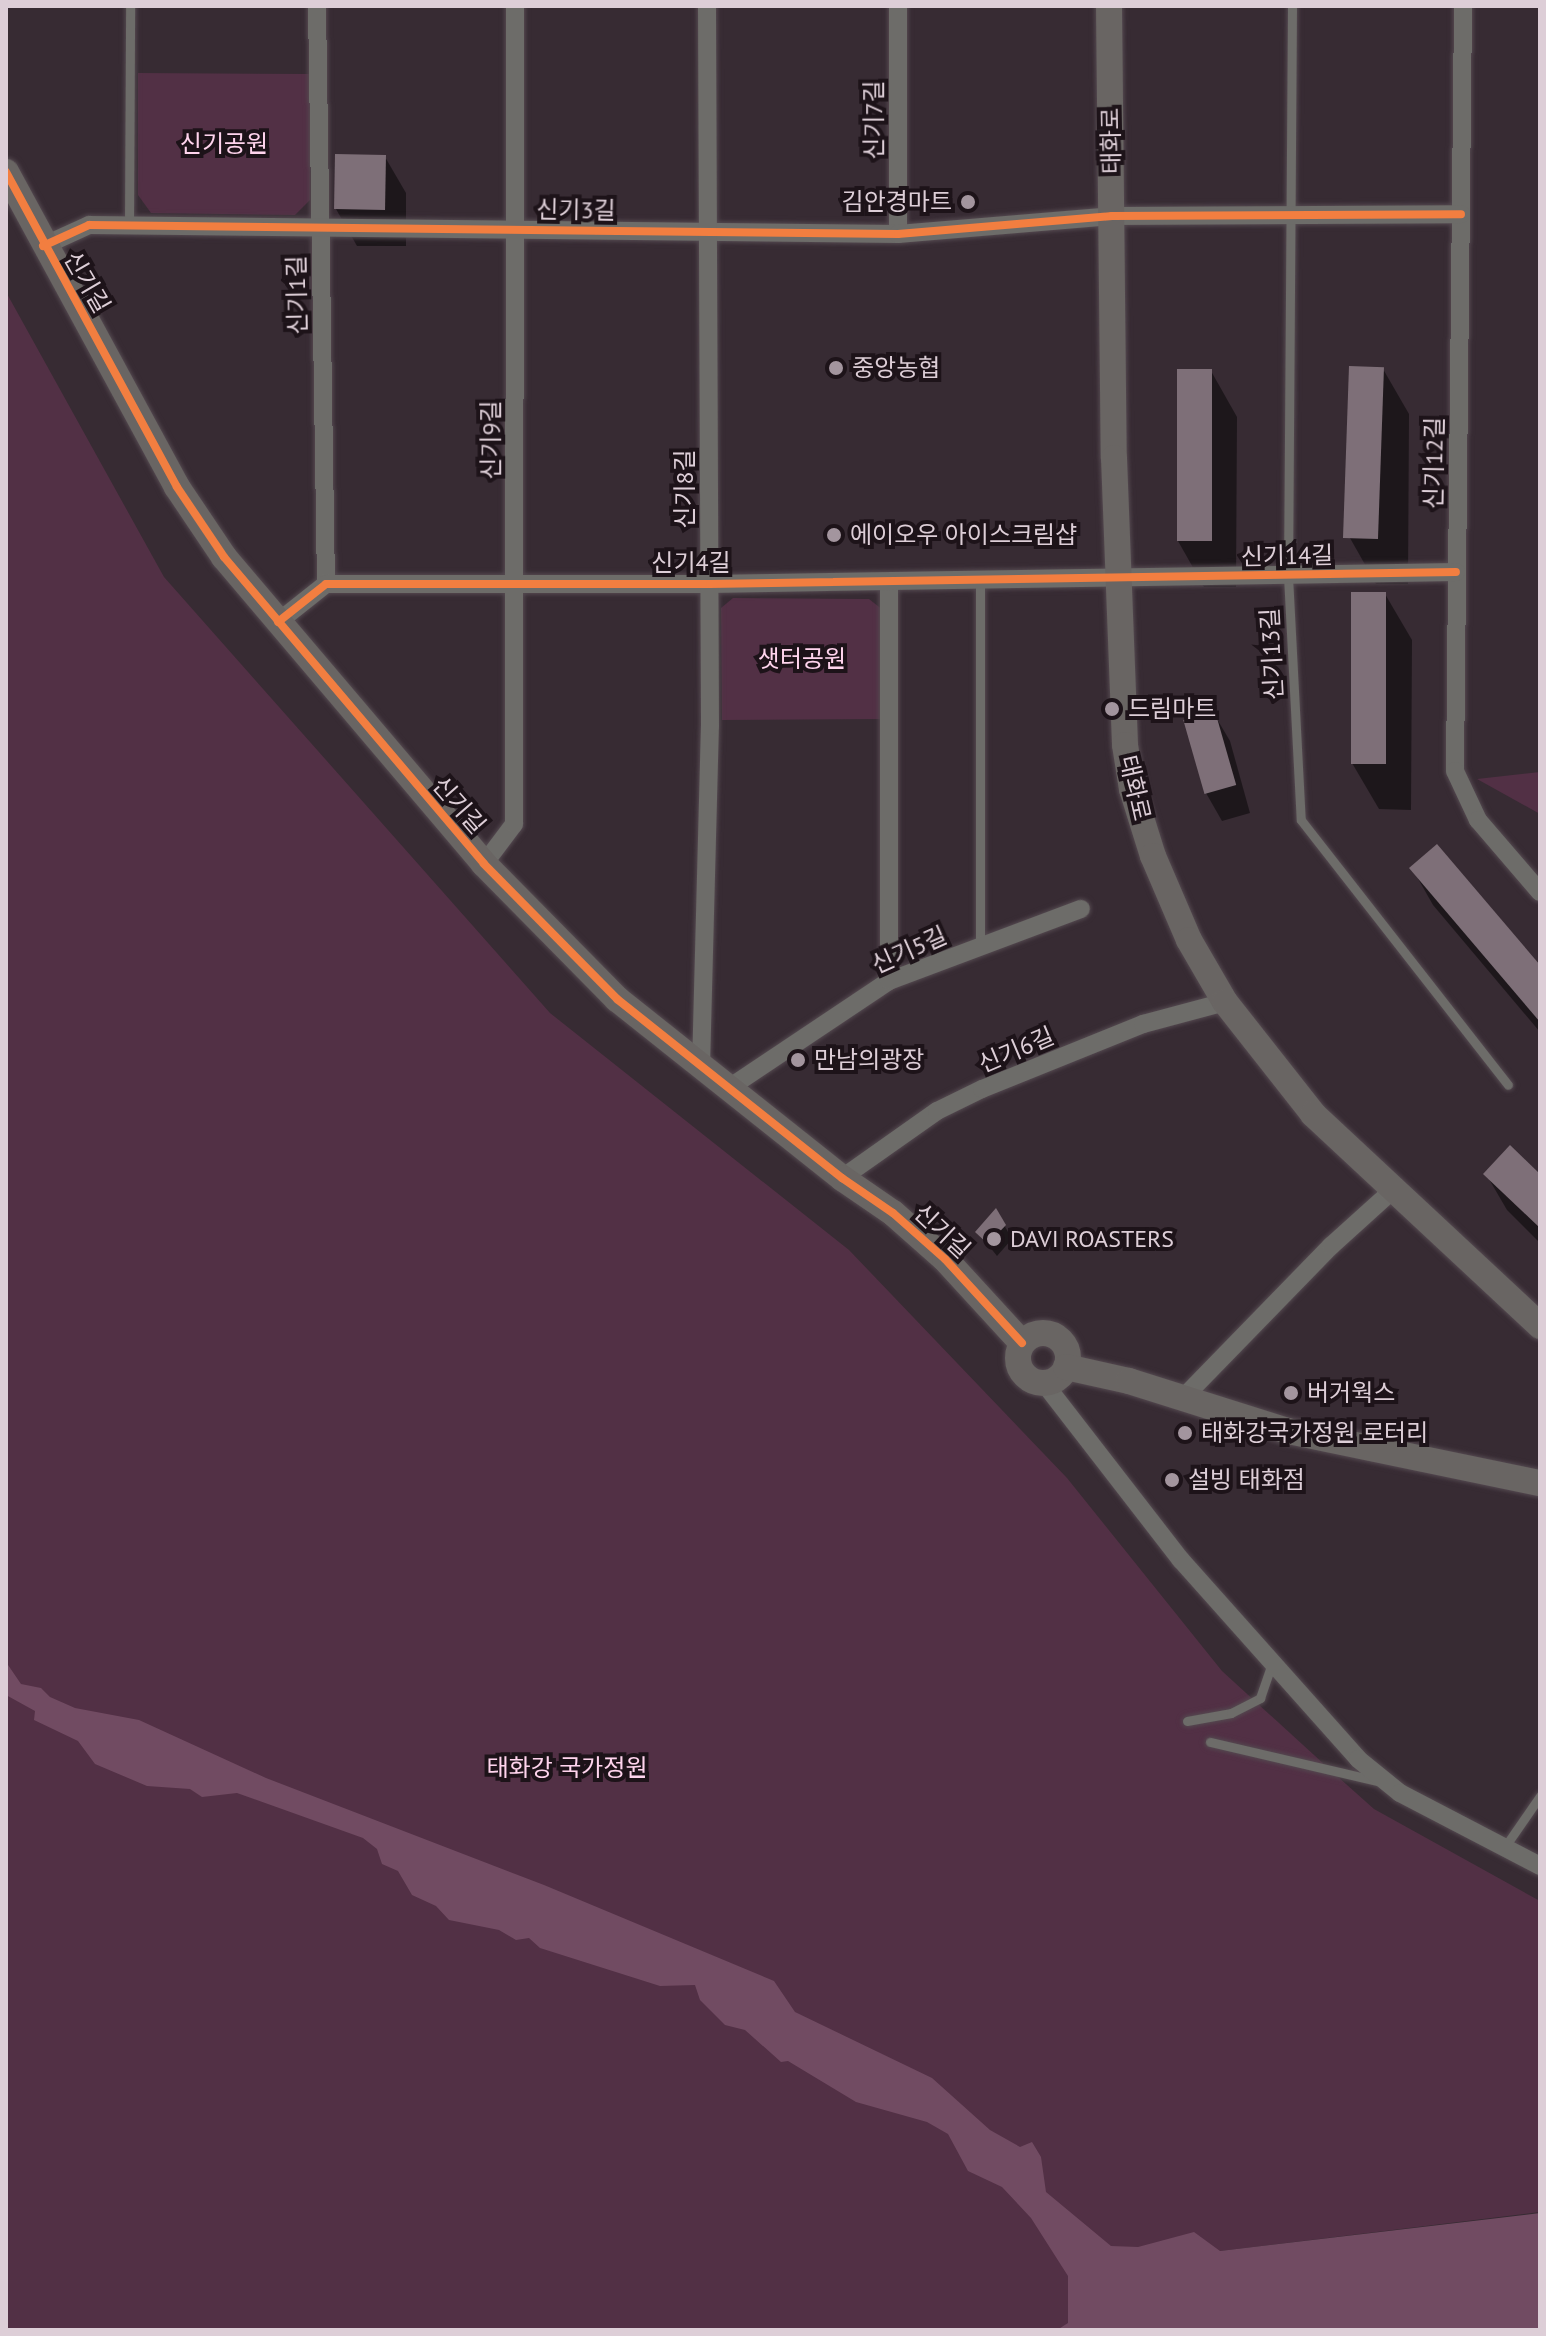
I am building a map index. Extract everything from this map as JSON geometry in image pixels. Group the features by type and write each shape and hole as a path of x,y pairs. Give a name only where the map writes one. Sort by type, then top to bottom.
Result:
{"street":[{"name":"신기1길","path":"317,6 326,584"},
{"name":"신기9길","path":"484,864 514,824 515,6"},
{"name":"신기8길","path":"701,1067 710,584 707,6"},
{"name":"신기7길","path":"898,6 898,234"},
{"name":"태화로","path":"1109,6 1118,577 1125,745 1132,789 1153,856 1189,940 1225,1002 1313,1114 1540,1326"},
{"name":"신기12길","path":"1463,6 1455,771 1478,820 1540,892"},
{"name":"신기길","path":"6,172 43,246 177,487 224,557 484,864 617,999 842,1178 893,1213 945,1259 1022,1343"},
{"name":"신기3길","path":"43,246 89,225 898,234 1112,216 1461,214"},
{"name":"신기14길","path":"1118,577 1456,572"},
{"name":"신기4길","path":"326,584 710,584 1118,577"},
{"path":"889,582 889,981"},
{"path":"278,622 326,584"},
{"name":"신기5길","path":"729,1088 889,981 1081,909"},
{"name":"신기6길","path":"842,1178 937,1111 982,1089 1143,1024 1225,1002"},
{"path":"1181,1400 1331,1246 1393,1190"},
{"path":"1036,1333 1054,1335 1066,1348 1066,1367 1061,1375 1044,1383 1035,1382 1021,1370 1018,1353 1022,1343 1036,1333"},
{"path":"1066,1367 1129,1381 1181,1400 1288,1431 1540,1483"},
{"path":"1044,1383 1181,1560 1272,1664 1384,1783 1540,1866"}],"lane":[{"path":"129,225 130,6"},
{"name":"신기13길","path":"1292,6 1288,217 1288,576 1301,820 1508,1085"},
{"path":"980,580 980,946"},
{"path":"1187,1721 1231,1713 1260,1698 1272,1664"},
{"path":"1210,1742 1384,1783"},
{"path":"1504,1848 1540,1796"}],"green space":[{"name":"신기공원","path":"138,73 310,74 310,200 295,215 151,213 138,195"},
{"name":"태화강 국가정원","path":"6,292 164,577 550,1013 849,1250 1067,1478 1222,1671 1337,1776 1374,1809 1540,1901 1540,2212 1220,2251 1057,2330 6,2330"},
{"name":"샛터공원","path":"733,598 869,599 883,610 883,719 722,720 721,608"},
{"path":"1540,772 1540,814 1477,779"}],"shaded area":[{"path":"6,1662 21,1684 41,1688 50,1697 75,1708 139,1720 266,1778 544,1885 774,1981 795,2012 932,2078 990,2130 1020,2147 1032,2142 1041,2157 1046,2192 1111,2246 1138,2247 1194,2232 1220,2251 1540,2213 1540,2330 1057,2330 1068,2323 1068,2276 1031,2218 1002,2187 968,2171 948,2134 927,2122 856,2102 788,2061 781,2062 745,2030 725,2025 700,2000 695,1985 660,1986 540,1948 529,1938 516,1940 499,1930 449,1920 436,1906 412,1895 398,1871 382,1864 377,1849 363,1838 237,1793 202,1797 190,1789 147,1786 95,1764 78,1741 34,1720 35,1711 6,1695"}],"building":[{"path":"335,154 386,155 385,210 334,209"},
{"path":"1349,366 1384,367 1378,539 1343,538"},
{"path":"1177,369 1212,369 1212,541 1177,541"},
{"path":"1351,592 1386,592 1386,764 1351,764"},
{"path":"1215,711 1236,785 1205,794 1183,720"},
{"path":"1437,844 1540,965 1540,1022 1409,868"},
{"path":"1510,1145 1540,1174 1540,1228 1483,1174"},
{"name":"DAVI ROASTERS","path":"996,1208 1006,1225 988,1244 975,1232"}],"cycle path":[{"path":"6,172 177,487 224,557 484,864 617,999 842,1178 893,1213 945,1259 1022,1343"},
{"path":"43,246 89,225 898,234 1112,216 1461,214"},
{"path":"278,622 326,584 710,584 1456,572"}],"place":[{"name":"김안경마트","path":"968,202"},
{"name":"중앙농협","path":"836,368"},
{"name":"에이오우 아이스크림샵","path":"834,535"},
{"name":"드림마트","path":"1112,709"},
{"name":"만남의광장","path":"798,1060"},
{"name":"DAVI ROASTERS","path":"994,1239"},
{"name":"버거웍스","path":"1291,1393"},
{"name":"태화강국가정원 로터리","path":"1185,1433"},
{"name":"설빙 태화점","path":"1172,1480"}]}
